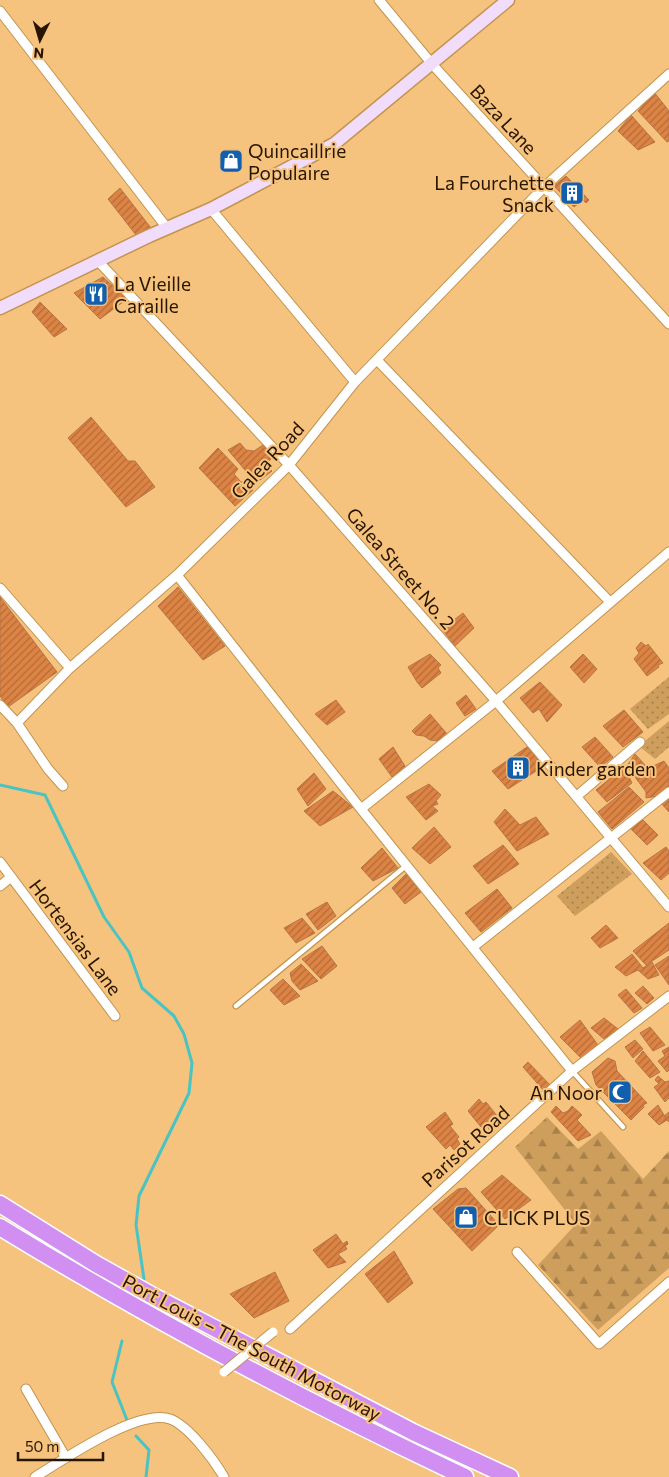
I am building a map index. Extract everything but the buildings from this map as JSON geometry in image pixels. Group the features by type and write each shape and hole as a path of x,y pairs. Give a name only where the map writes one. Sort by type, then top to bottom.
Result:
{"highway":[{"name":"Port Louis – The South Motorway","path":"0,1204 96,1264 154,1297 413,1432 510,1477"},
{"name":"Port Louis – The South Motorway","path":"0,1227 85,1279 203,1344 390,1442 465,1477"}],"street":[{"name":"Baza Lane","path":"379,0 432,64 669,324"},
{"path":"0,308 211,209 334,144 508,0"},
{"path":"0,11 167,228"},
{"name":"Galea Road","path":"17,723 70,668 177,575 289,465 355,382 544,187 669,74"},
{"path":"211,209 355,382"},
{"name":"Galea Street No. 2","path":"98,261 289,465 496,701 669,907"},
{"path":"378,360 610,602"},
{"path":"362,809 496,701 669,552"},
{"path":"177,575 572,1071"},
{"path":"0,588 70,668"},
{"path":"0,705 17,723 48,769 63,786"},
{"path":"577,796 640,742"},
{"path":"472,947 669,792"},
{"name":"Hortensias Lane","path":"0,862 115,1016"},
{"name":"Hortensias Lane","path":"0,886 11,877"},
{"name":"Parisot Road","path":"290,1329 572,1071 669,996"},
{"path":"517,1252 600,1344 669,1282"},
{"path":"224,1372 273,1332"},
{"path":"26,1389 66,1458"},
{"path":"35,1477 103,1437 133,1422 156,1418 170,1419 190,1433 214,1460 224,1477"}],"lane":[{"path":"236,1006 407,865"},
{"path":"572,1071 623,1127"}],"green space":[{"path":"669,677 669,714 648,729 630,709"},
{"path":"669,721 669,747 655,759 639,746"},
{"path":"611,852 632,874 575,916 557,896"},
{"path":"547,1117 578,1149 601,1131 643,1179 669,1151 669,1268 598,1330 538,1265 576,1224 515,1147"}],"waterway":[{"path":"0,785 45,795 104,917 129,952 142,988 174,1016 184,1034 192,1063 189,1093 139,1196 136,1225 144,1279"},
{"path":"122,1341 112,1382 127,1420"},
{"path":"136,1436 149,1450 146,1477"}],"place":[{"name":"Quincaillrie Populaire","path":"231,161"},
{"name":"La Fourchette Snack","path":"572,193"},
{"name":"La Vieille Caraille","path":"96,294"},
{"name":"Kinder garden","path":"518,768"},
{"name":"An Noor","path":"620,1092"},
{"name":"CLICK PLUS","path":"466,1217"}]}
